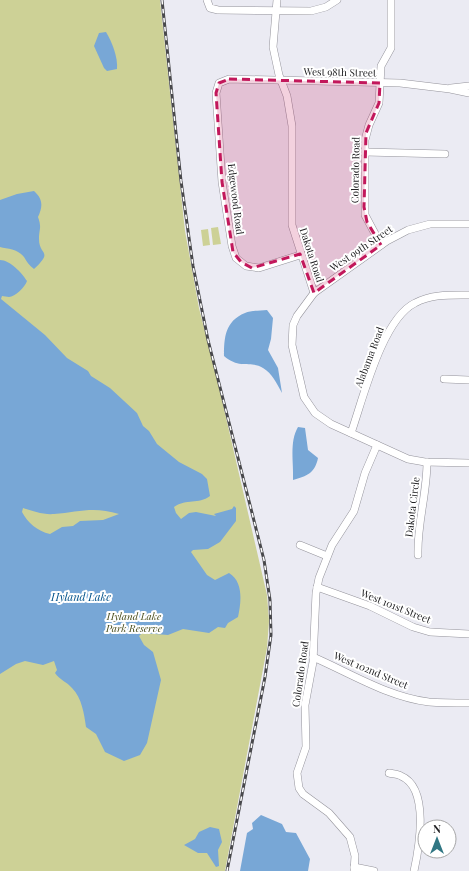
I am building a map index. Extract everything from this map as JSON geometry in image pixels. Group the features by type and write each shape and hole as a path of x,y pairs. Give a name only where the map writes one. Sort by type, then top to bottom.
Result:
{"street":[{"path":"207,0 210,8 218,10 276,11 311,11 326,7 337,0"},
{"name":"Dakota Road","path":"277,0 273,47 292,126 292,225 300,255 314,293 296,316 292,335 293,356 304,397 315,413 326,422 408,459 426,462 469,463"},
{"name":"Colorado Road","path":"381,245 365,215 365,152 366,132 379,103 381,66 391,48 391,1"},
{"name":"West 98th Street","path":"229,79 380,83 450,89 469,93"},
{"name":"Edgewood Road","path":"229,79 219,83 216,93 222,182 233,252 241,262 252,268 265,267 300,255"},
{"name":"West 98th Street","path":"450,89 469,86"},
{"path":"365,152 445,154"},
{"name":"West 99th Street","path":"314,293 397,235 419,226 430,224 469,224"},
{"name":"Alabama Road","path":"351,433 384,339 396,318 405,309 423,299 442,295 469,295"},
{"path":"444,379 469,380"},
{"name":"Colorado Road","path":"299,788 297,773 306,747 305,705 313,657 316,587 327,556 354,511 365,473 377,445"},
{"name":"Dakota Circle","path":"418,555 418,530 425,486 426,462"},
{"path":"300,545 327,556"},
{"name":"West 101st Street","path":"316,587 370,606 430,632 469,634"},
{"name":"West 102nd Street","path":"313,657 389,691 415,699 429,702 469,703"},
{"path":"389,773 402,776 416,795 421,838 414,871"},
{"path":"291,790 299,788 308,800 329,813 344,829 353,846 354,869 374,871"}],"highlighted area":[{"path":"229,79 380,83 379,103 366,133 364,207 367,222 381,245 314,293 300,254 252,268 241,262 233,252 222,182 216,93 219,83"}],"green space":[{"name":"Hyland Lake Park Reserve","path":"0,0 160,0 185,231 199,308 267,595 269,621 267,648 225,871 0,871"},
{"path":"218,227 221,244 213,245 211,228"},
{"path":"208,229 210,245 203,246 201,230"}],"water":[{"path":"106,32 117,60 117,69 107,71 104,68 94,46 99,33"},
{"path":"34,191 41,200 41,209 38,217 40,226 39,239 44,256 34,269 19,252 0,247 0,200 17,194"},
{"name":"Hyland Lake","path":"0,260 8,262 12,265 27,281 17,294 11,297 2,296 1,299 45,335 67,358 88,371 91,376 110,388 137,413 143,426 149,431 157,444 179,462 202,474 207,479 210,496 206,499 179,504 174,507 176,513 181,519 189,513 196,512 216,516 214,514 232,509 234,506 236,508 236,521 220,542 208,549 193,550 191,552 207,575 215,580 229,573 234,577 239,587 240,605 238,617 228,623 225,628 218,627 209,633 183,629 168,635 142,633 139,636 144,645 153,652 161,680 147,743 140,755 124,761 105,752 96,734 86,727 82,706 78,696 70,686 55,673 57,670 54,661 43,665 25,661 16,664 0,674","holes":["23,508 50,514 86,510 102,510 119,514 103,520 80,521 73,526 62,527 50,534 37,529 30,523 22,512"]},
{"path":"267,310 273,318 271,339 268,350 278,368 282,393 272,376 263,368 254,365 235,363 224,356 225,337 233,321 238,316 247,312"},
{"path":"298,427 305,428 308,450 318,458 315,467 310,473 293,480 293,446 295,433"},
{"path":"261,815 282,824 286,832 296,833 310,859 308,871 240,871 247,833 253,829 252,823"},
{"path":"210,827 219,829 222,842 218,850 219,866 216,867 207,853 198,853 184,845 195,839 199,832"}],"railway":[{"path":"162,0 181,181 193,266 208,340 264,560 270,600 271,635 265,677 227,871"}]}
